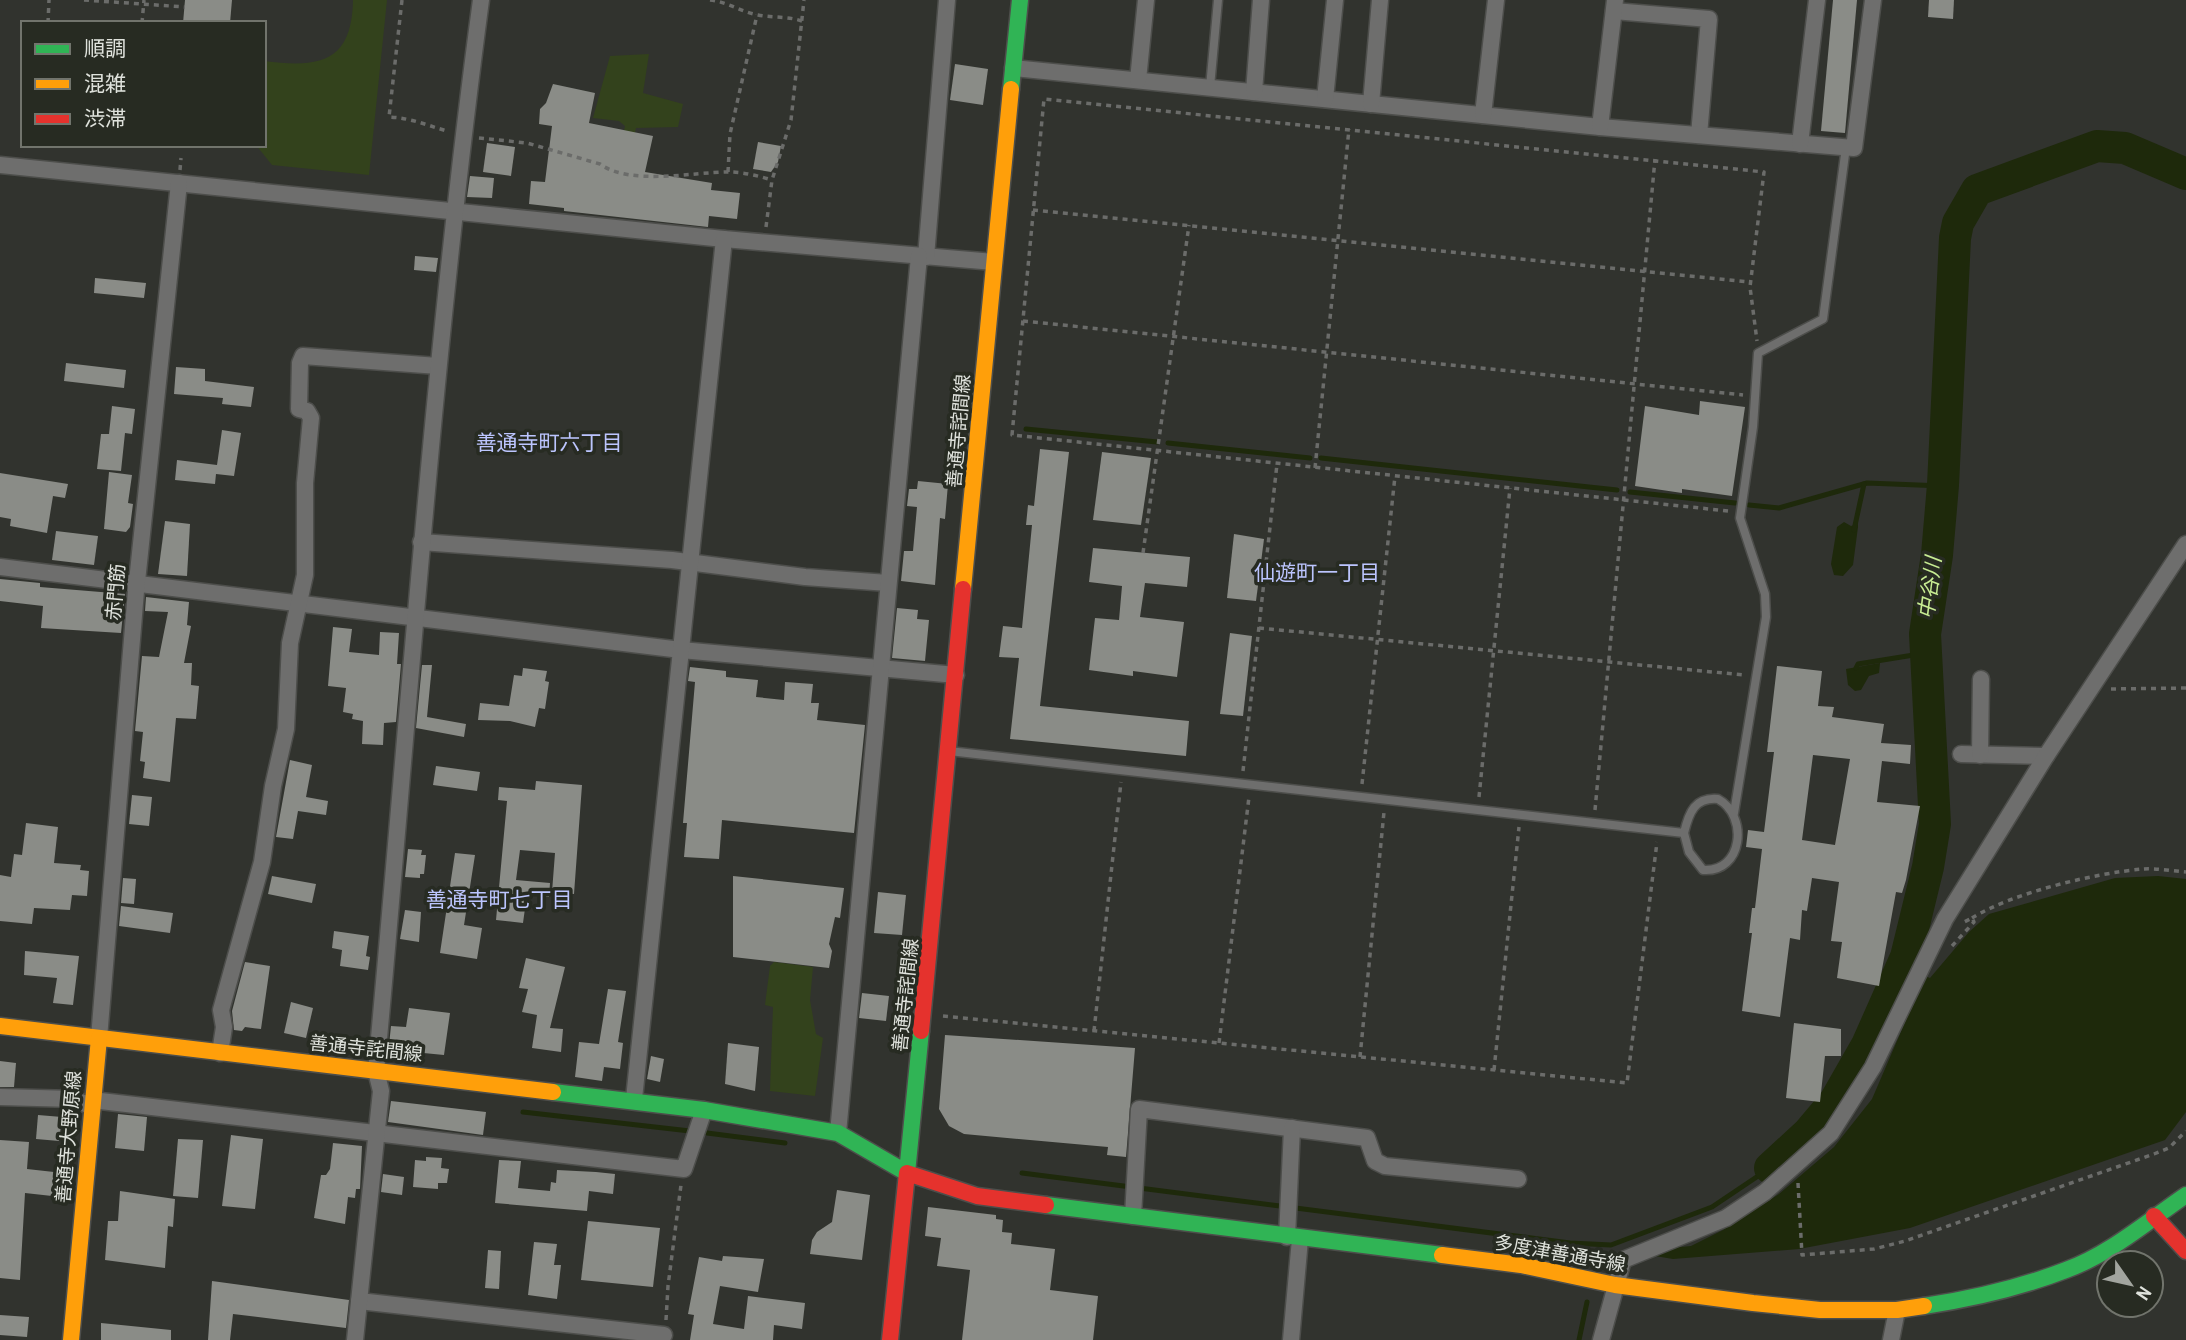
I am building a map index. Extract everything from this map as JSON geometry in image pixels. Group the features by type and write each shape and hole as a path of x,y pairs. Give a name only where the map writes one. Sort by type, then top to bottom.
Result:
{"main road":[{"name":"善通寺詫間線","path":"99,1038 634,1099 704,1110 838,1133 907,1172 1020,0"},
{"path":"0,1026 99,1038"},
{"name":"善通寺大野原線","path":"72,1340 99,1038"},
{"name":"多度津善通寺線","path":"907,1172 977,1196 1521,1265 1615,1285 1820,1310 1897,1310 1953,1302 2067,1269 2106,1250 2186,1195"},
{"path":"890,1340 907,1172"},
{"path":"2154,1216 2186,1251"}],"street":[{"path":"355,1340 381,1091 376,1071 421,542 453,211 481,0"},
{"path":"838,1133 883,668 888,583 947,0"},
{"path":"1138,80 1146,0"},
{"path":"1254,92 1261,0"},
{"path":"1325,99 1335,0"},
{"path":"1371,104 1380,0"},
{"path":"1483,115 1496,0"},
{"path":"1800,144 1817,0"},
{"path":"1013,68 1600,127 1854,148 1873,0"},
{"path":"1600,127 1614,6 1709,19 1699,135"},
{"path":"0,165 724,239 994,262"},
{"name":"赤門筋","path":"99,1038 137,585 180,183"},
{"path":"634,1099 662,875 681,650 724,239"},
{"path":"220,1053 224,1027 221,1010 259,872 286,729 290,643 304,575 305,483 311,418 307,411 299,409 297,393 303,356 438,366"},
{"path":"421,542 690,562 805,578 888,583"},
{"path":"1601,1340 1623,1260 1726,1218 1765,1192 1831,1133 1873,1067 1945,919 2046,756 2186,544"},
{"path":"0,567 113,577 137,585 681,650 956,675"},
{"path":"1980,755 1981,679"},
{"path":"1961,754 2046,756"},
{"path":"0,1097 74,1099 92,1104 684,1169 704,1110"},
{"path":"1133,1216 1139,1109 1367,1138 1376,1161 1385,1166 1518,1179"},
{"path":"1291,1340 1292,1128"},
{"path":"359,1301 664,1335"},
{"path":"1891,1340 1897,1310"}],"lane":[{"path":"1210,87 1218,0"},
{"path":"1734,813 1718,799 1700,801 1693,808 1684,833 1685,842 1695,863 1703,870 1713,871 1723,867 1735,852 1738,834 1734,813 1766,617 1765,594 1740,513 1758,353 1823,319 1846,148"},
{"path":"949,751 1684,833"}],"path":[{"path":"48,21 49,0"},
{"path":"84,0 144,2 184,7"},
{"path":"402,0 388,117 416,119 425,125 463,135 527,143 600,164 608,169 647,177 728,172 772,180"},
{"path":"710,0 728,2 757,15 788,16 802,20"},
{"path":"763,242 772,180 791,120 804,0"},
{"path":"142,21 144,2"},
{"path":"728,172 730,134 757,15"},
{"path":"1740,513 1012,435 1044,99 1764,172 1751,282 1758,353"},
{"path":"1315,468 1349,129"},
{"path":"1594,822 1655,159"},
{"path":"1033,210 1751,282"},
{"path":"1143,553 1160,451 1189,225"},
{"path":"1023,321 1755,397"},
{"path":"1219,1043 1277,464"},
{"path":"1360,797 1395,476"},
{"path":"1478,810 1510,487"},
{"path":"1259,628 1756,677"},
{"path":"2090,689 2186,688"},
{"path":"1094,1031 1122,770"},
{"path":"1360,1057 1385,799"},
{"path":"1494,1070 1521,814"},
{"path":"941,1015 1627,1083 1659,830"},
{"path":"1972,918 1986,909 2026,895 2106,873 2146,869 2186,872"},
{"path":"1802,1255 1874,1249 1905,1241 2154,1154 2169,1148 2186,1131"},
{"path":"664,1335 669,1275 684,1169"}],"shaded area":[{"path":"353,0 387,0 369,175 272,165 258,147 266,147 266,61 301,63 329,57 339,49 351,21"},
{"path":"649,54 643,93 683,104 678,127 636,128 628,166 620,149 625,126 619,121 593,118 610,56"},
{"path":"1844,522 1851,526 1858,524 1858,527 1853,565 1843,576 1834,575 1831,564 1837,527"},
{"path":"1880,663 1879,673 1869,676 1861,690 1855,691 1848,685 1846,669"},
{"path":"2158,876 2186,879 2186,1112 2165,1140 1910,1228 1799,1249 1673,1259 1649,1255 1660,1249 1691,1246 1723,1230 1779,1194 1834,1147 1872,1099 1925,976 1930,978 1969,932 1989,914 2115,878"},
{"path":"774,962 813,967 810,1000 816,1034 823,1038 815,1096 770,1091 773,1007 765,1005 770,966"}],"building":[{"path":"185,0 232,0 230,21 183,21"},
{"path":"1833,0 1857,0 1845,133 1821,131"},
{"path":"1929,0 1954,0 1953,19 1928,17"},
{"path":"955,64 988,69 983,105 950,100"},
{"path":"553,84 595,93 589,123 653,136 645,172 712,183 711,190 740,193 737,219 709,216 708,227 564,211 564,208 529,204 531,181 545,182 552,126 539,124 540,109 546,103"},
{"path":"758,142 781,146 778,162 771,172 753,169"},
{"path":"487,143 515,147 511,176 483,172"},
{"path":"470,176 494,178 492,198 467,197"},
{"path":"415,256 438,258 436,272 414,270"},
{"path":"95,278 146,283 144,298 94,293"},
{"path":"66,363 126,370 124,388 64,381"},
{"path":"176,367 205,369 205,381 254,387 251,407 222,404 223,398 174,394"},
{"path":"1700,401 1745,407 1732,496 1682,489 1682,493 1635,486 1645,406 1699,415"},
{"path":"112,406 135,409 132,434 125,433 121,471 97,469 101,434 109,434"},
{"path":"222,430 241,433 234,476 216,474 215,484 175,480 177,460 217,465"},
{"path":"1040,449 1069,452 1040,706 1189,721 1186,756 1010,739 1019,658 999,657 1003,626 1022,628 1032,525 1026,525 1028,505 1034,506"},
{"path":"1102,452 1151,458 1141,525 1093,520"},
{"path":"109,472 132,475 128,503 133,504 130,527 126,532 104,529"},
{"path":"0,473 68,484 65,498 53,496 47,533 10,526 11,519 0,517"},
{"path":"918,481 948,484 945,519 940,518 935,585 901,581 904,551 913,551 917,507 907,506 909,489 917,489"},
{"path":"165,521 190,524 187,576 158,574"},
{"path":"56,531 98,536 94,565 52,560"},
{"path":"1234,534 1264,539 1256,601 1227,598"},
{"path":"1093,548 1190,557 1187,587 1145,583 1140,617 1184,622 1177,677 1133,671 1133,676 1089,670 1095,618 1119,620 1122,586 1089,582"},
{"path":"0,579 40,583 40,587 125,594 121,633 41,628 43,606 0,601"},
{"path":"146,597 189,602 187,625 191,626 184,663 192,663 191,685 199,686 196,719 176,718 170,782 143,778 145,762 140,761 143,732 135,731 142,656 159,657 168,612 145,611"},
{"path":"897,608 918,610 917,619 929,620 925,661 892,658"},
{"path":"333,627 352,629 349,652 379,655 380,632 399,633 397,664 401,664 396,722 384,723 383,745 362,744 363,721 352,719 353,714 343,712 346,688 328,686"},
{"path":"1230,633 1252,636 1243,716 1220,714"},
{"path":"422,665 432,665 427,717 466,724 464,737 416,728"},
{"path":"1777,666 1822,671 1818,706 1834,707 1832,717 1884,724 1881,743 1911,745 1910,764 1882,761 1877,802 1920,806 1906,880 1902,893 1896,892 1879,986 1837,978 1842,942 1831,941 1839,882 1812,878 1807,911 1802,910 1800,940 1790,938 1780,1017 1742,1011 1752,933 1749,933 1752,908 1755,908 1762,849 1746,847 1748,830 1764,832 1774,752 1767,752","holes":["1813,755 1850,759 1835,845 1802,840"]},
{"path":"690,667 726,671 726,677 758,680 756,697 784,700 785,682 813,684 811,703 819,703 817,720 865,725 854,833 722,820 719,859 684,857 687,823 683,823 695,682 688,681"},
{"path":"523,668 547,671 545,681 549,682 545,709 539,708 535,727 510,721 478,720 480,703 509,706 514,675 522,676"},
{"path":"290,760 312,765 306,797 328,801 326,815 298,811 293,839 276,837"},
{"path":"436,766 480,772 477,791 433,785"},
{"path":"536,781 582,785 574,894 552,892 555,853 520,850 516,880 550,883 549,897 527,894 523,923 496,920 507,801 498,800 499,787 535,790"},
{"path":"132,795 152,797 149,826 129,824"},
{"path":"26,823 58,827 54,863 81,865 80,870 89,871 87,896 72,895 70,910 34,908 32,924 0,921 0,875 11,877 14,854 22,855"},
{"path":"408,849 422,850 421,855 426,855 424,874 420,874 420,878 405,877"},
{"path":"455,853 475,855 464,925 482,928 477,959 440,953"},
{"path":"272,876 316,884 312,903 268,894"},
{"path":"733,876 844,888 840,918 835,917 829,944 832,951 829,968 733,957"},
{"path":"123,878 136,879 134,904 121,903"},
{"path":"878,892 906,895 902,935 874,933"},
{"path":"121,906 173,913 170,933 119,926"},
{"path":"405,910 421,912 419,942 400,939"},
{"path":"334,931 369,936 366,956 370,957 368,970 340,966 342,950 332,948"},
{"path":"25,951 79,956 73,1005 53,1003 57,978 24,975"},
{"path":"526,958 565,967 550,1028 563,1029 561,1052 532,1048 537,1015 522,1012 528,989 519,988"},
{"path":"245,962 270,966 261,1029 245,1027 242,1031 234,1030 232,1011"},
{"path":"608,989 626,991 618,1042 623,1043 620,1069 604,1067 602,1081 575,1077 579,1042 599,1044"},
{"path":"862,993 889,996 886,1021 859,1018"},
{"path":"291,1002 313,1008 306,1038 284,1033"},
{"path":"409,1008 450,1013 444,1055 403,1051 404,1046 389,1045 391,1026 406,1027"},
{"path":"1794,1023 1841,1029 1841,1056 1825,1056 1820,1102 1786,1098"},
{"path":"945,1035 1135,1048 1126,1157 1107,1155 1108,1147 964,1134 949,1126 939,1109"},
{"path":"728,1043 759,1047 755,1091 725,1084"},
{"path":"651,1056 664,1059 660,1082 647,1079"},
{"path":"0,1061 16,1063 14,1087 0,1087"},
{"path":"391,1101 486,1112 483,1135 388,1122"},
{"path":"118,1114 147,1117 144,1151 115,1148"},
{"path":"38,1115 62,1117 59,1141 36,1139"},
{"path":"231,1135 263,1139 255,1209 222,1206"},
{"path":"178,1139 203,1140 198,1198 173,1196"},
{"path":"0,1140 29,1142 27,1169 54,1172 52,1196 25,1193 20,1280 0,1278"},
{"path":"333,1143 362,1146 360,1189 356,1189 355,1198 348,1197 345,1224 314,1218 321,1175 326,1175 330,1169"},
{"path":"426,1157 442,1158 441,1168 449,1169 447,1183 438,1183 438,1189 413,1187 415,1160 426,1161"},
{"path":"499,1160 521,1161 518,1188 550,1191 551,1182 556,1183 557,1170 596,1172 615,1174 613,1194 589,1191 587,1211 495,1203"},
{"path":"383,1174 404,1177 402,1195 381,1192"},
{"path":"837,1190 870,1195 862,1260 810,1254 812,1240 817,1232 832,1222"},
{"path":"120,1191 175,1199 173,1227 168,1226 165,1268 105,1260 108,1221 118,1221"},
{"path":"928,1207 996,1215 996,1219 1003,1220 1002,1232 1012,1233 1011,1244 1055,1249 1050,1290 1098,1296 1093,1340 962,1340 970,1270 937,1266 941,1238 925,1236"},
{"path":"588,1221 660,1228 653,1287 581,1280"},
{"path":"534,1242 557,1244 554,1265 561,1265 557,1299 528,1295"},
{"path":"488,1250 501,1251 499,1289 485,1288"},
{"path":"723,1256 764,1259 758,1292 720,1286 713,1324 744,1329 748,1296 805,1303 802,1329 774,1325 773,1340 690,1340 694,1315 688,1314 699,1257 722,1261"},
{"path":"212,1281 349,1300 346,1328 233,1314 230,1340 208,1340"},
{"path":"0,1315 29,1317 27,1337 0,1335"},
{"path":"101,1323 171,1330 171,1340 101,1340"}],"waterway":[{"name":"中谷川","path":"1770,1168 1808,1133 1835,1101 1867,1045 1906,957 1928,867 1935,824 1925,634 1937,555 1943,485 1955,238 1958,223 1977,190 2097,146 2125,148 2186,174"},
{"path":"1026,429 1157,442"},
{"path":"1168,443 1310,458"},
{"path":"1321,458 1617,490"},
{"path":"1749,505 1779,508 1867,483 1943,486"},
{"path":"1854,530 1864,484"},
{"path":"1630,492 1735,503"},
{"path":"1856,668 1858,664 1926,653"},
{"path":"523,1112 690,1131"},
{"path":"707,1133 785,1143"},
{"path":"1022,1173 1570,1243 1611,1245 1712,1207 1770,1168"},
{"path":"1579,1340 1587,1302"}],"traffic: fast":[{"path":"1011,89 1020,0"},
{"path":"553,1092 704,1110 838,1133 907,1173 921,1031"},
{"path":"1924,1306 2014,1287 2082,1263 2113,1246 2186,1195"},
{"path":"1046,1205 1442,1255"}],"traffic: slow":[{"path":"963,589 1011,89"},
{"path":"0,1026 553,1092"},
{"path":"71,1340 99,1038"},
{"path":"1442,1255 1521,1265 1615,1285 1753,1303 1820,1310 1897,1310 1924,1306"}],"traffic: jam":[{"path":"921,1031 963,589"},
{"path":"890,1340 907,1173 977,1196 1046,1205"},
{"path":"2154,1216 2186,1251"}],"district":[{"name":"善通寺町六丁目","path":"549,443"},
{"name":"仙遊町一丁目","path":"1317,573"},
{"name":"善通寺町七丁目","path":"499,900"}]}
